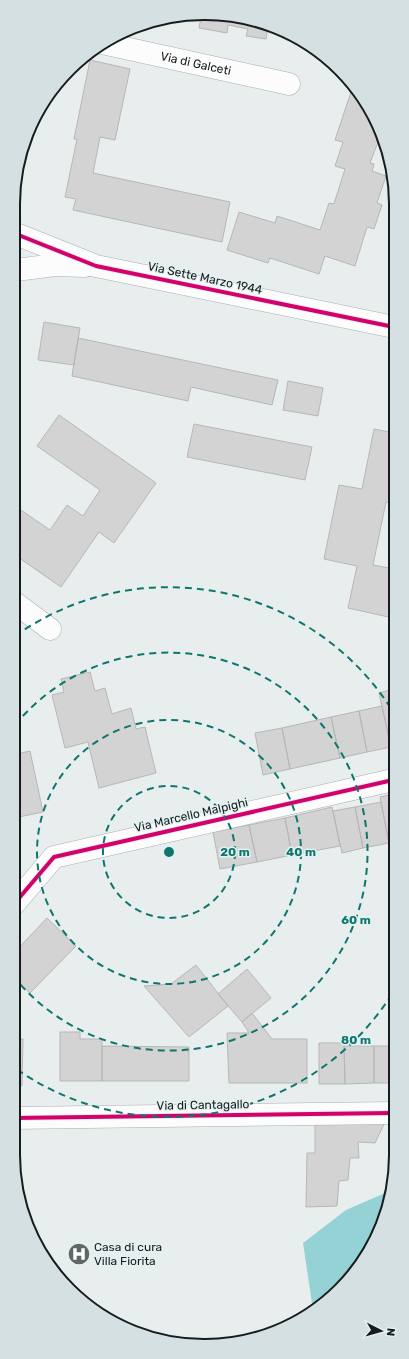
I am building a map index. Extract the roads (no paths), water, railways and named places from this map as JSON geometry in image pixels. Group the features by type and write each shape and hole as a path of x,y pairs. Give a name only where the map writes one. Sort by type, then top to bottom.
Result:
{"street":[{"name":"Via di Galceti","path":"111,46 289,84"},
{"name":"Via Sette Marzo 1944","path":"20,236 96,266"},
{"name":"Via Sette Marzo 1944","path":"20,269 54,265 96,266 389,320"},
{"path":"20,607 50,629"},
{"name":"Via Marcello Malpighi","path":"20,897 54,857 389,781"},
{"name":"Via di Cantagallo","path":"20,1118 389,1113"}],"place":[{"name":"Casa di cura Villa Fiorita","path":"79,1254"}]}
